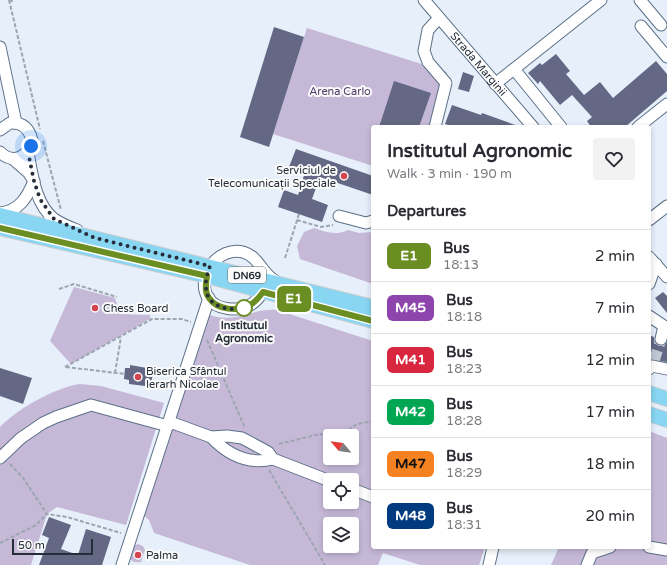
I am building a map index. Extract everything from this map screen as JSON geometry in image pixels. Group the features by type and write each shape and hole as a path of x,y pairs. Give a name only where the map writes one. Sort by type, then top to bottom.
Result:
{"main road":[{"name":"DN69","path":"0,214 95,238 208,271 263,292 322,306 371,320"},
{"name":"DN69","path":"0,228 208,271 284,285 371,307"},
{"path":"651,394 667,399"},
{"path":"651,415 667,420"}],"street":[{"name":"Strada Marginii","path":"424,0 531,125"},
{"path":"495,84 601,0"},
{"path":"640,0 660,25"},
{"path":"436,125 446,83 428,62 424,51 428,30 440,18"},
{"path":"642,26 667,57"},
{"path":"0,47 16,123"},
{"path":"514,69 559,125"},
{"path":"641,125 667,104"},
{"path":"0,130 5,125 16,123 27,128 31,134 32,140 28,152 34,181 40,199 54,219 95,238"},
{"path":"0,152 4,156 13,159 28,172 34,181"},
{"path":"13,159 19,158 28,152"},
{"path":"0,214 17,208 25,200 34,181"},
{"path":"651,218 667,206"},
{"path":"339,216 366,223 371,222"},
{"path":"122,565 209,298 205,286 208,271 223,254 233,251 244,252 257,260 268,277 284,285"},
{"path":"653,261 667,277"},
{"path":"651,272 653,261"},
{"path":"209,298 222,307 237,309 254,303 263,292"},
{"path":"651,317 664,326 660,339"},
{"path":"652,366 667,369"},
{"path":"1,457 21,438 43,423 92,405 169,424 211,437 227,436 242,438 268,452 273,459 323,478"},
{"path":"211,437 223,449 240,458 264,461 273,459"},
{"path":"359,492 371,496"},
{"path":"651,547 667,550"},
{"path":"489,565 493,549"},
{"path":"587,565 592,553 604,549"}],"path":[{"path":"14,0 9,1 41,130"},
{"path":"43,138 61,213"},
{"path":"285,258 299,214"},
{"path":"297,220 321,227 330,227 336,222 339,216"},
{"path":"59,289 74,284 117,297"},
{"path":"124,374 65,367 152,319 182,319 200,325"},
{"path":"115,373 121,336"},
{"path":"279,444 320,434 333,436 345,432 357,424 371,421"},
{"path":"1,457 23,478 47,514 67,517 119,532"},
{"path":"0,543 36,524 47,514"}],"green space":[{"name":"Arena Carlo","path":"307,28 447,72 430,125 371,125 371,165 273,134"},
{"path":"314,228 335,233 348,230 359,233 371,232 371,283 300,259 297,246 304,232"},
{"path":"74,287 115,298 120,314 150,315 150,319 71,364 50,341"},
{"path":"277,310 371,340 371,549 484,549 479,565 420,565 383,553 378,565 250,565 154,533 149,520 143,515 207,314 226,318 259,311"},
{"path":"79,384 101,386 164,403 126,525 57,507 47,514 31,565 0,565 0,427 16,413 37,400 69,386"},
{"path":"651,432 667,438 667,565 551,565 558,549 651,549"},
{"path":"138,544 143,546 145,550 141,562 134,562 129,557 133,546"}],"building":[{"path":"274,27 304,37 269,147 240,137"},
{"path":"556,54 570,71 566,74 584,95 600,82 613,98 656,61 667,74 667,91 627,125 590,125 587,121 592,117 572,95 560,105 540,81 538,84 528,73 540,63 542,65"},
{"path":"463,72 474,76 469,92 458,89"},
{"path":"394,81 431,93 420,125 380,125"},
{"path":"452,105 481,115 482,113 515,125 448,125 445,124"},
{"path":"296,149 371,175 371,194 320,177 312,199 328,205 322,222 278,207 284,190 298,195 305,172 289,167"},
{"path":"663,292 667,296 667,313 655,298"},
{"path":"651,336 654,337 654,341 659,346 663,346 667,342 667,362 651,359"},
{"name":"Biserica Sfântul Ierarh Nicolae","path":"130,365 147,368 153,374 151,383 145,386 129,384 129,380 124,379 125,368 130,368"},
{"path":"0,368 32,378 23,404 0,396"},
{"path":"49,517 71,525 61,549 78,555 86,529 111,537 102,565 39,565 49,538 42,535"}],"tunnel":[{"path":"654,361 661,339"}],"bus line":[{"name":"E1","path":"0,228 207,276 205,286 206,293 209,298 214,303 227,308 237,309 250,306 263,292 322,306 371,320"}],"place":[{"name":"Serviciul de Telecomunicații Speciale","path":"344,176"},
{"name":"Chess Board","path":"95,308"},
{"name":"Institutul Agronomic","path":"244,308"},
{"name":"Biserica Sfântul Ierarh Nicolae","path":"138,377"},
{"name":"Palma","path":"138,555"}],"route":[{"path":"31,146 28,152 34,181 40,199 46,210 54,219 95,238 210,266 205,286 206,293 209,298 214,303 227,308 244,308"}]}
